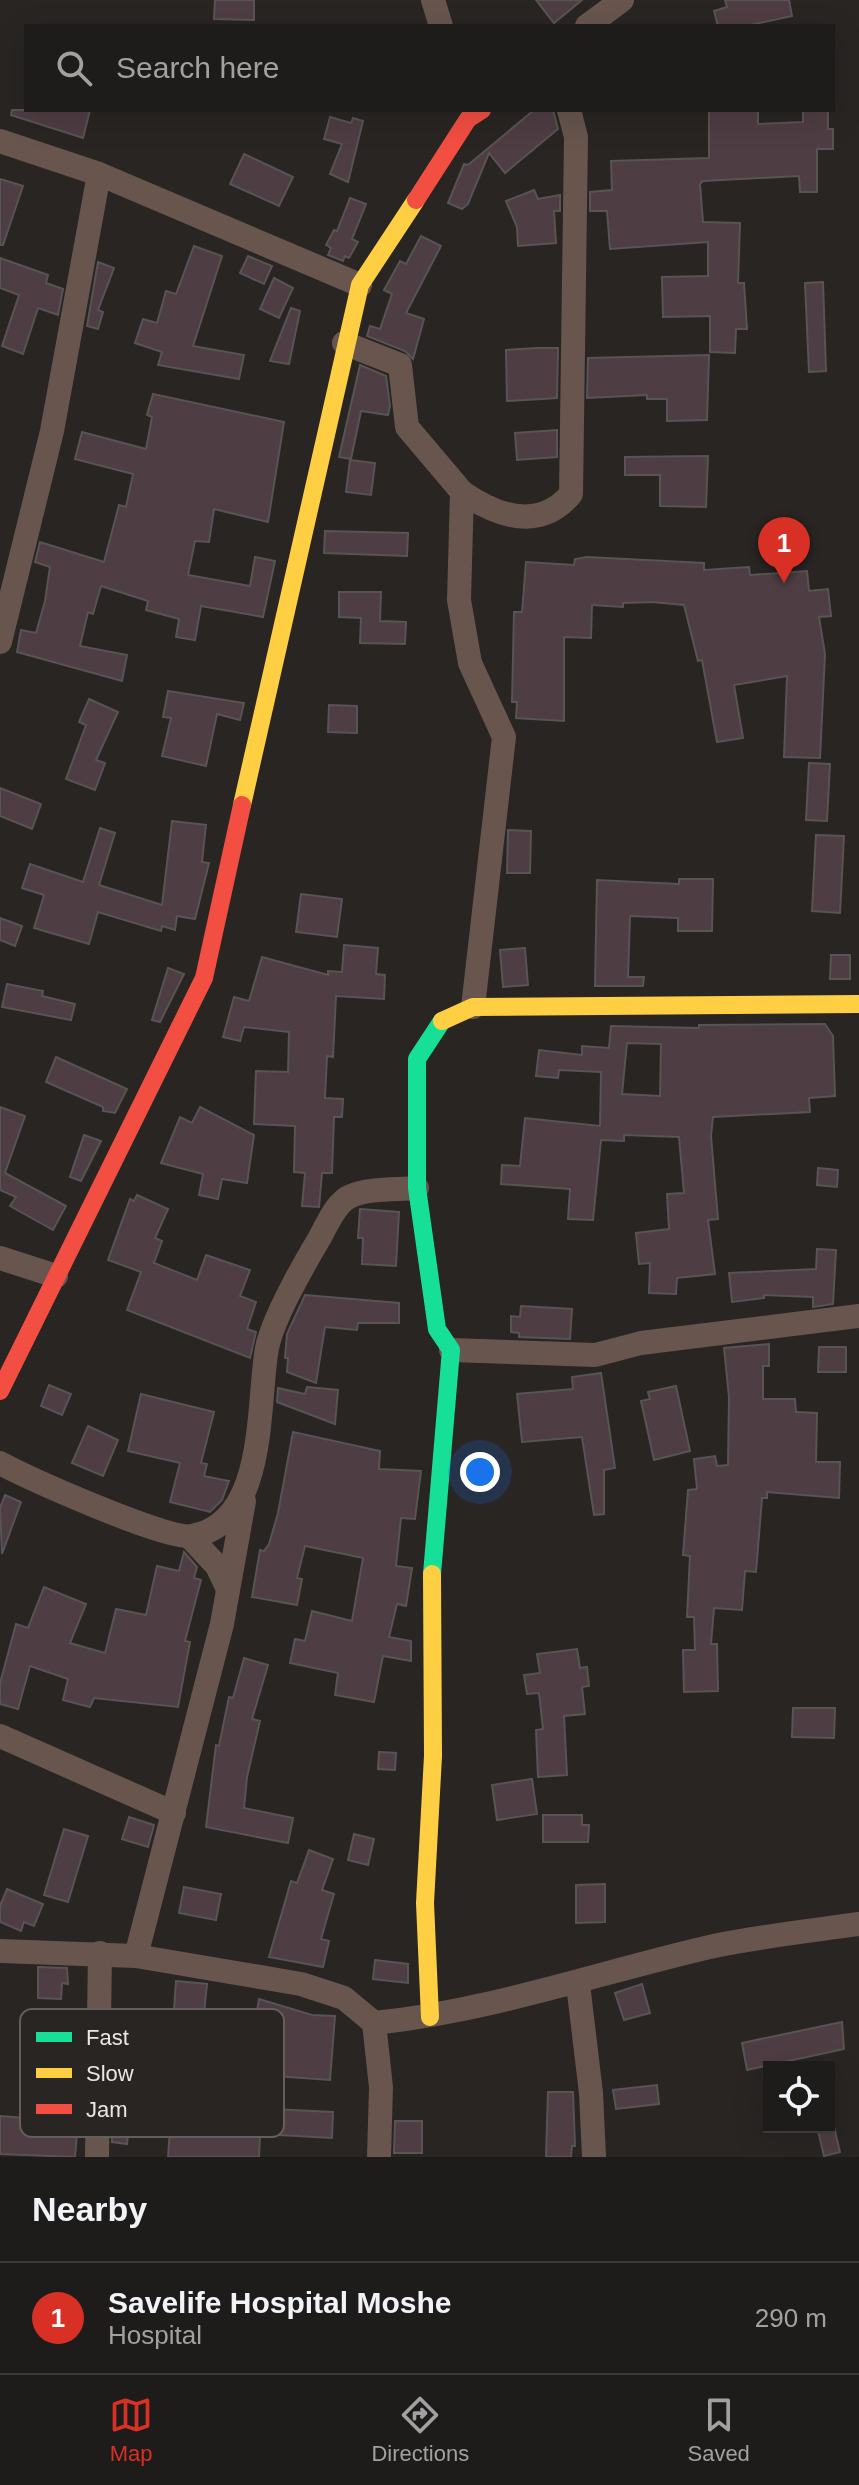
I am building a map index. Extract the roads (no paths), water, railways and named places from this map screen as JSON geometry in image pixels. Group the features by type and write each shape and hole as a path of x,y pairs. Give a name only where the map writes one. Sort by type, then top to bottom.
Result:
{"street":[{"path":"433,0 440,24"},
{"path":"590,24 622,0"},
{"path":"344,343 400,365 407,427 462,492 501,513 535,517 557,510 571,494 576,137 570,112"},
{"path":"0,1391 204,978 344,343 360,285 472,113"},
{"path":"0,141 99,174 360,285"},
{"path":"0,642 52,431 99,174"},
{"path":"462,492 459,600 470,663 504,737 473,1007"},
{"path":"430,2017 425,1903 433,1756 430,1594 451,1350 437,1329 417,1188 417,1059 443,1019 473,1007 859,1004"},
{"path":"136,1956 228,1589 246,1487 263,1419 267,1346 303,1265 342,1201 352,1195 417,1188"},
{"path":"0,1258 56,1276"},
{"path":"451,1350 595,1355 641,1343 859,1316"},
{"path":"0,1463 37,1482 190,1537 217,1566 228,1589"},
{"path":"190,1537 229,1516 246,1487"},
{"path":"0,1736 174,1813"},
{"path":"374,2023 430,2017 578,1984 753,1938 859,1924"},
{"path":"0,1951 136,1956 301,1984 344,1998 374,2023 381,2087 379,2157"},
{"path":"99,2009 100,1953"},
{"path":"578,1984 591,2093 594,2157"},
{"path":"97,2137 97,2157"}],"place":[{"name":"Savelife Hospital Moshe","path":"784,583"}]}
